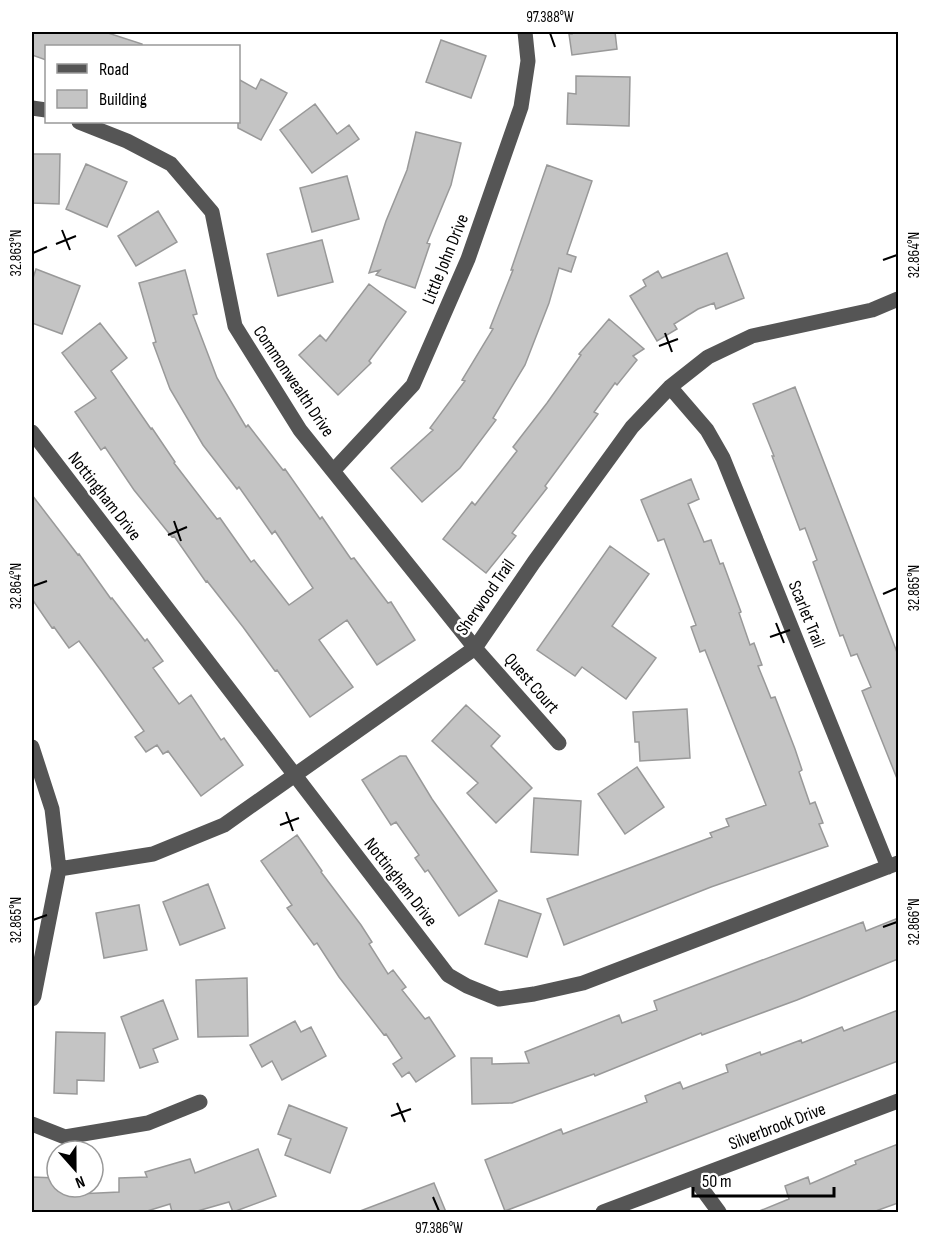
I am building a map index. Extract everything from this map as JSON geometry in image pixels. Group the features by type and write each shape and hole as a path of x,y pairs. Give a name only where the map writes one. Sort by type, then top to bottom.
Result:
{"street":[{"name":"Little John Drive","path":"333,471 413,385 463,269 521,106 528,61 525,32"},
{"name":"Commonwealth Drive","path":"82,123 127,141 171,165 212,212 235,326 300,430 475,648"},
{"name":"Sherwood Trail","path":"58,869 153,854 224,825 475,648 534,562 632,428 670,387 708,357 752,336 872,309 898,299"},
{"name":"Scarlet Trail","path":"670,387 707,430 723,458 893,865"},
{"name":"Nottingham Drive","path":"32,432 448,975 467,986 499,999 582,983 893,865"},
{"name":"Quest Court","path":"475,648 559,743"},
{"path":"32,747 52,809 58,869 32,999"},
{"name":"Silverbrook Drive","path":"603,1212 898,1101"},
{"path":"32,1124 64,1137 148,1123 200,1102"},
{"path":"694,1178 719,1212"}],"building":[{"path":"32,32 105,32 142,44 45,45 45,60 32,55"},
{"path":"572,32 615,32 617,49 572,55 569,34"},
{"path":"441,40 486,56 471,98 426,82"},
{"path":"576,76 630,77 629,126 567,124 568,93 576,94"},
{"path":"261,79 287,93 261,140 238,128 240,80 256,89"},
{"path":"315,104 337,134 349,125 359,139 312,173 280,130"},
{"path":"416,132 461,143 451,185 427,243 430,244 415,288 376,275 380,270 369,273 386,221 407,170"},
{"path":"32,154 60,154 59,204 32,203"},
{"path":"86,164 127,182 107,227 66,209"},
{"path":"547,165 592,181 567,254 576,257 571,272 559,268 549,303 525,365 493,418 496,420 460,468 422,502 391,468 433,430 430,428 465,381 462,380 493,329 490,328 513,270 511,270"},
{"path":"347,176 359,219 312,232 300,188"},
{"path":"158,211 177,242 136,266 118,236"},
{"path":"322,240 333,282 278,296 267,254"},
{"path":"727,253 744,298 716,309 714,303 698,309 674,324 677,329 657,341 630,296 646,286 643,280 658,271 662,278"},
{"path":"36,269 80,286 62,334 32,323 32,281"},
{"path":"185,270 197,314 193,315 217,378 246,427 248,425 283,470 285,469 351,559 354,558 388,603 391,602 415,640 377,665 347,620 319,640 353,687 310,717 277,670 275,671 206,582 174,536 172,537 134,490 105,447 101,450 75,412 96,398 62,353 100,323 127,358 111,371 174,463 217,519 220,518 251,562 254,560 289,605 313,588 275,531 272,534 239,487 237,489 203,445 170,389 153,343 156,342 139,283"},
{"path":"369,284 406,312 369,361 371,363 338,395 299,355 320,335 326,341"},
{"path":"609,319 644,349 633,356 637,360 617,385 615,383 594,412 598,414 545,486 547,488 512,533 516,536 486,573 443,539 472,502 475,505 517,451 513,447 547,403 581,355 579,354"},
{"path":"795,387 898,655 898,781 862,691 871,687 857,654 851,656 843,635 840,636 813,562 817,560 805,528 800,530 753,404"},
{"path":"691,479 699,499 688,504 704,542 711,540 720,564 723,563 750,645 754,643 762,665 758,666 771,698 775,697 795,749 802,770 799,772 810,804 815,802 823,823 819,824 828,846 711,887 564,945 547,899 712,837 710,833 729,826 726,819 766,805 705,650 700,652 691,627 696,625 664,539 658,541 641,500"},
{"path":"32,495 111,599 145,641 147,639 163,661 153,668 179,704 191,695 221,740 224,738 243,765 201,796 168,751 163,754 157,745 146,752 135,737 144,731 79,641 69,648 32,599"},
{"path":"610,546 649,574 612,626 656,658 626,699 582,667 575,676 537,650"},
{"path":"466,705 500,736 491,746 532,788 496,823 467,793 478,783 432,741"},
{"path":"687,709 690,758 640,761 639,742 635,742 633,712"},
{"path":"400,756 406,756 432,799 497,891 459,916 428,870 425,872 415,858 419,855 396,822 391,825 362,780"},
{"path":"637,767 664,807 625,834 598,794"},
{"path":"534,798 581,801 578,855 531,852"},
{"path":"297,835 321,872 361,925 372,942 369,944 388,974 393,970 406,987 402,990 425,1019 429,1017 455,1056 416,1082 409,1072 402,1077 393,1064 402,1058 386,1034 384,1035 339,977 317,943 314,945 287,908 292,905 261,861"},
{"path":"208,884 225,928 180,945 163,902"},
{"path":"499,900 541,914 527,957 485,944"},
{"path":"139,905 147,950 104,958 96,913"},
{"path":"898,918 898,959 797,1000 702,1035 701,1033 595,1076 594,1074 512,1103 472,1104 471,1058 492,1058 492,1064 529,1063 525,1052 619,1015 622,1023 657,1010 654,1001 863,922 866,931"},
{"path":"247,978 248,1036 198,1037 196,980"},
{"path":"163,1000 178,1039 153,1049 158,1062 140,1068 121,1017"},
{"path":"898,1010 898,1061 505,1211 485,1160 561,1129 563,1134 647,1102 645,1096 680,1082 683,1089 728,1072 726,1065 760,1052 761,1055 801,1040 802,1043 842,1027 844,1031"},
{"path":"295,1021 301,1032 311,1027 326,1056 282,1080 272,1061 262,1067 250,1045"},
{"path":"56,1032 105,1033 104,1081 77,1080 77,1094 54,1093"},
{"path":"289,1105 347,1128 330,1173 285,1155 291,1139 278,1134"},
{"path":"898,1144 898,1203 873,1212 757,1212 789,1199 785,1186 808,1177 810,1184 856,1164 855,1161"},
{"path":"258,1149 276,1196 233,1212 229,1202 194,1212 172,1212 170,1204 144,1212 32,1212 32,1177 45,1178 45,1199 105,1199 105,1193 119,1192 119,1178 147,1177 145,1172 190,1159 195,1173"},
{"path":"434,1183 446,1212 360,1212 360,1211"}]}
